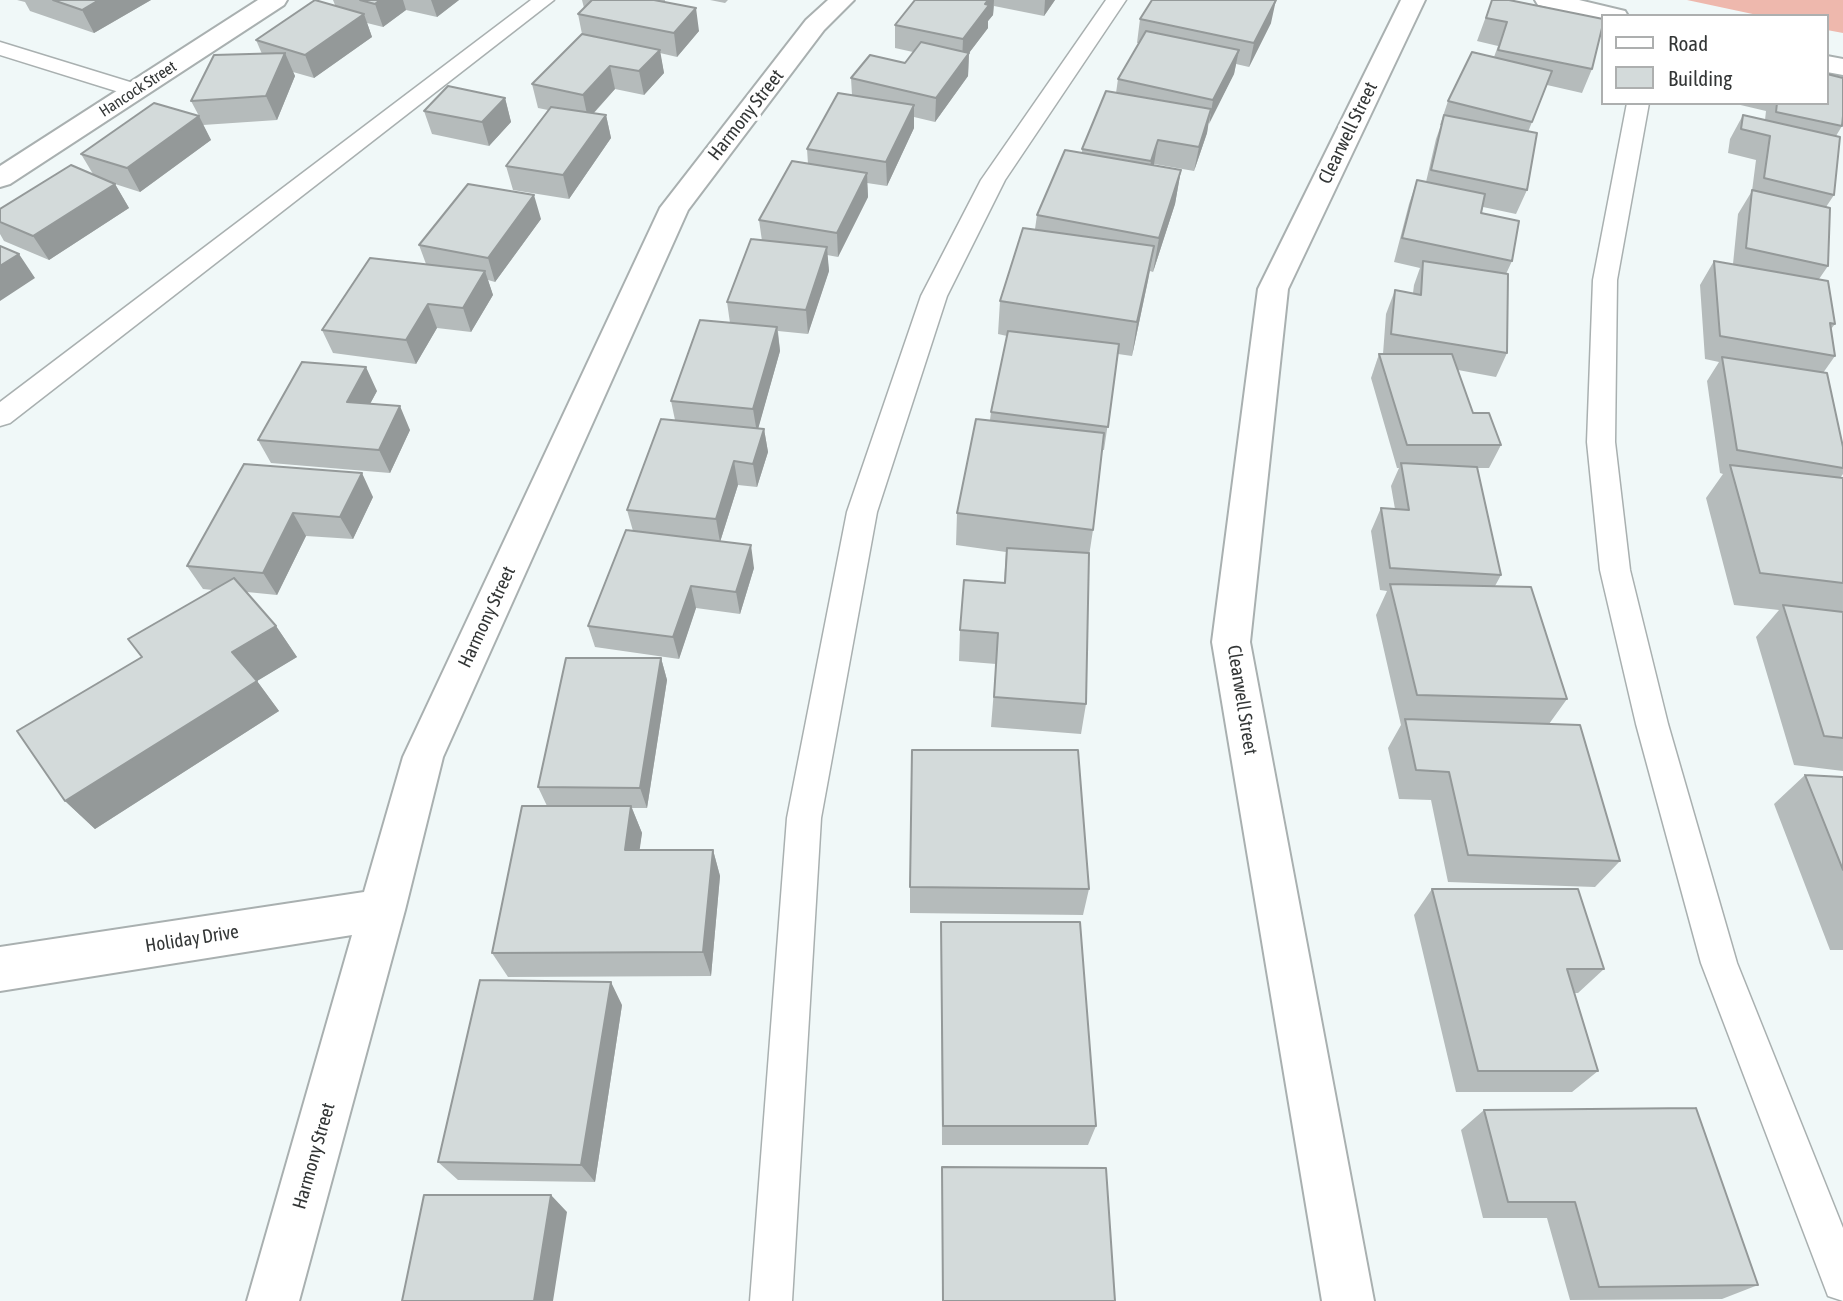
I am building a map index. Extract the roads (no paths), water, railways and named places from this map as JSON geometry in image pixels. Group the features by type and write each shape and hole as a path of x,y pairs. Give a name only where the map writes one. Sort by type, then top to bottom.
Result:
{"street":[{"name":"Hancock Street","path":"0,178 275,0"},
{"name":"Harmony Street","path":"273,1301 383,910 423,757 674,208 815,25 842,0"},
{"name":"Clearwell Street","path":"1348,1301 1231,642 1273,289 1413,0"},
{"path":"1547,0 1607,14"},
{"name":"Holiday Drive","path":"0,969 383,910"}],"lane":[{"path":"0,416 544,0"},
{"path":"771,1301 804,818 862,512 934,296 993,180 1116,0"},
{"path":"0,48 135,91"},
{"path":"1638,105 1605,279 1601,442 1615,570 1652,724 1719,963 1843,1281"}]}
